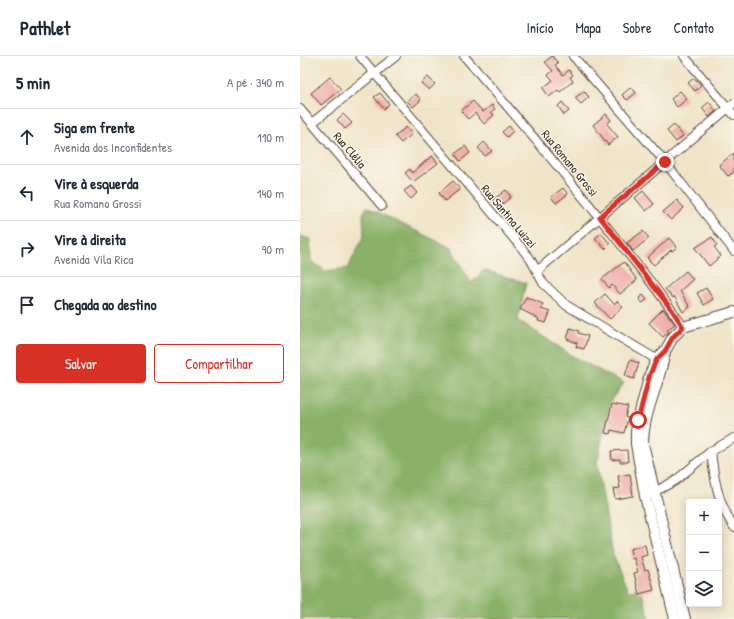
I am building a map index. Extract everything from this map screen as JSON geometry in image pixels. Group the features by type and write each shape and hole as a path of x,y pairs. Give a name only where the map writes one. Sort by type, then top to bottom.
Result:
{"street":[{"name":"Rua Santina Luizzi","path":"360,56 520,246 543,282 566,305 660,361"},
{"path":"312,123 396,56"},
{"name":"Rua Romano Grossi","path":"464,56 600,217 672,310 683,327"},
{"path":"573,56 665,162 734,251"},
{"path":"684,56 731,105 734,115"},
{"path":"537,271 731,105"},
{"name":"Rua Clélia","path":"300,109 382,206"},
{"path":"685,619 650,494 638,461 636,432 650,374 660,361 673,337 683,327 734,312"},
{"path":"650,494 675,481 711,451 734,438"},
{"path":"711,451 718,496 726,516 734,527"},
{"path":"650,494 675,619"}],"green space":[{"path":"367,207 451,248 471,283 484,270 526,283 518,320 574,357 624,383 610,401 597,463 613,555 628,591 641,589 650,619 300,619 300,236 310,239 311,261 326,271 348,268 364,235 363,214"}],"building":[{"path":"552,56 558,63 555,65 563,75 569,70 573,75 570,77 573,81 560,92 558,90 549,97 543,88 553,80 548,75 553,71 545,62"},
{"path":"330,77 341,89 321,105 311,93"},
{"path":"428,77 435,84 429,90 421,83"},
{"path":"694,78 701,85 695,91 688,83"},
{"path":"631,87 636,93 627,100 622,95"},
{"path":"584,91 589,97 581,104 575,98"},
{"path":"680,91 687,99 677,107 671,99"},
{"path":"380,93 389,104 384,109 374,97"},
{"path":"416,94 421,100 413,107 407,101"},
{"path":"473,101 483,112 492,105 495,109 491,112 494,115 484,124 475,113 468,119 461,111"},
{"path":"562,102 569,111 564,115 558,106"},
{"path":"709,102 716,111 709,117 702,108"},
{"path":"343,114 352,123 345,129 337,120"},
{"path":"606,114 611,120 607,124 618,137 608,145 593,125"},
{"path":"674,125 683,136 676,142 667,131"},
{"path":"509,126 513,131 507,137 502,132"},
{"path":"406,127 412,134 401,143 395,136"},
{"path":"484,142 492,151 485,156 478,148"},
{"path":"465,146 470,153 460,161 455,154"},
{"path":"734,153 734,172 728,176 719,165"},
{"path":"432,156 438,163 413,182 405,173 410,169 412,173"},
{"path":"453,181 460,189 445,201 439,193"},
{"path":"411,186 417,193 411,199 404,191"},
{"path":"563,188 568,194 556,203 551,197"},
{"path":"506,190 511,197 499,207 493,200"},
{"path":"643,191 654,204 646,211 635,198"},
{"path":"677,200 684,208 671,220 663,212"},
{"path":"643,231 649,238 633,251 627,243"},
{"path":"601,233 610,244 605,249 595,238"},
{"path":"712,237 717,245 714,247 721,256 709,266 695,248"},
{"path":"669,238 677,247 672,251 671,250 654,265 647,258"},
{"path":"624,262 637,280 620,294 612,285 609,288 602,279"},
{"path":"686,271 693,279 680,291 690,307 683,312 674,296 673,298 665,289"},
{"path":"706,288 713,299 704,305 697,293"},
{"path":"605,294 614,304 617,301 623,307 610,319 595,303"},
{"path":"643,295 647,300 642,303 639,298"},
{"path":"526,297 543,304 541,309 550,312 546,323 538,321 539,319 520,309"},
{"path":"663,309 675,324 667,330 669,332 663,337 649,323"},
{"path":"570,328 579,331 578,333 588,336 584,349 576,347 577,343 567,339"},
{"path":"630,360 639,363 634,379 625,376"},
{"path":"612,404 628,407 625,417 628,418 624,433 611,430 610,434 605,433"},
{"path":"627,450 628,462 620,462 620,459 612,460 611,451"},
{"path":"630,474 633,496 615,499 613,489 620,488 618,476"},
{"path":"645,545 647,555 641,557 645,570 648,569 654,590 639,594 634,573 638,572 634,558 632,559 630,549"}],"route":[{"path":"638,420 650,374 657,359 665,351 673,337 683,327 672,310 600,217 665,162"}]}
